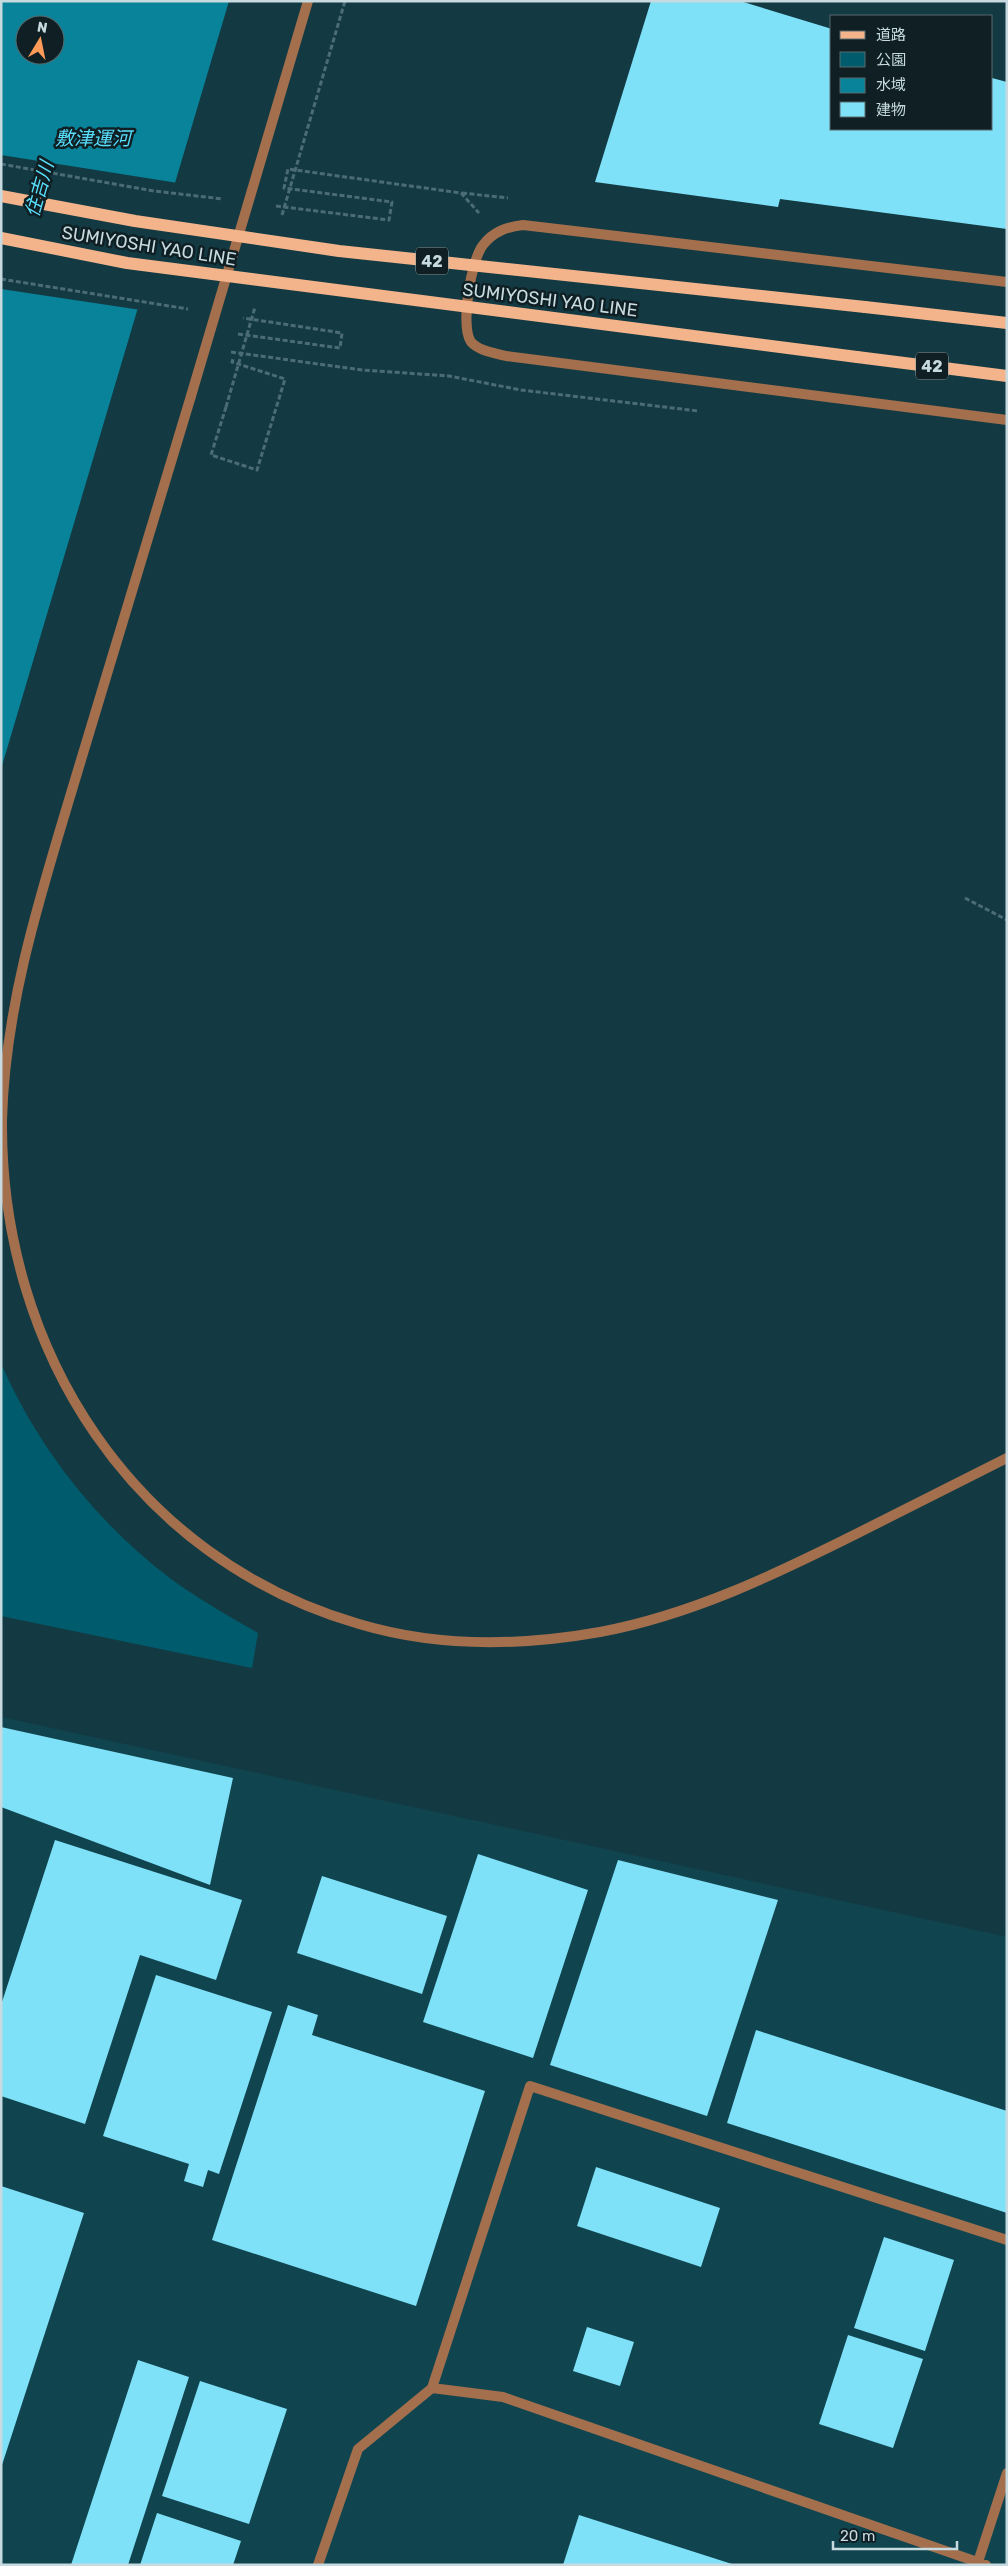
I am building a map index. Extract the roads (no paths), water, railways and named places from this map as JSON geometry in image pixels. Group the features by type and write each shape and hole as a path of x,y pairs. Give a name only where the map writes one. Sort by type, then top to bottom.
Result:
{"main road":[{"name":"SUMIYOSHI YAO LINE","path":"1,196 135,221 339,251 1007,323"},
{"name":"SUMIYOSHI YAO LINE","path":"1,238 136,264 1007,376"}],"street":[{"path":"308,1 26,949 9,1037 2,1123 7,1221 19,1280 34,1325 54,1372 76,1409 108,1456 141,1492 190,1536 248,1577 308,1606 362,1625 418,1636 470,1641 532,1641 598,1632 672,1614 781,1571 1007,1458"},
{"path":"1007,282 541,225 509,227 496,232 479,251 466,315 467,332 471,342 478,348 506,356 1007,420"},
{"path":"318,2565 358,2449 432,2388 530,2086 1007,2240"},
{"path":"432,2388 503,2397 982,2563 1007,2473"}],"water":[{"name":"敷津運河","path":"1,1 229,1 1,769"}],"water label":[{"name":"住吉川","path":"39,189"}]}
